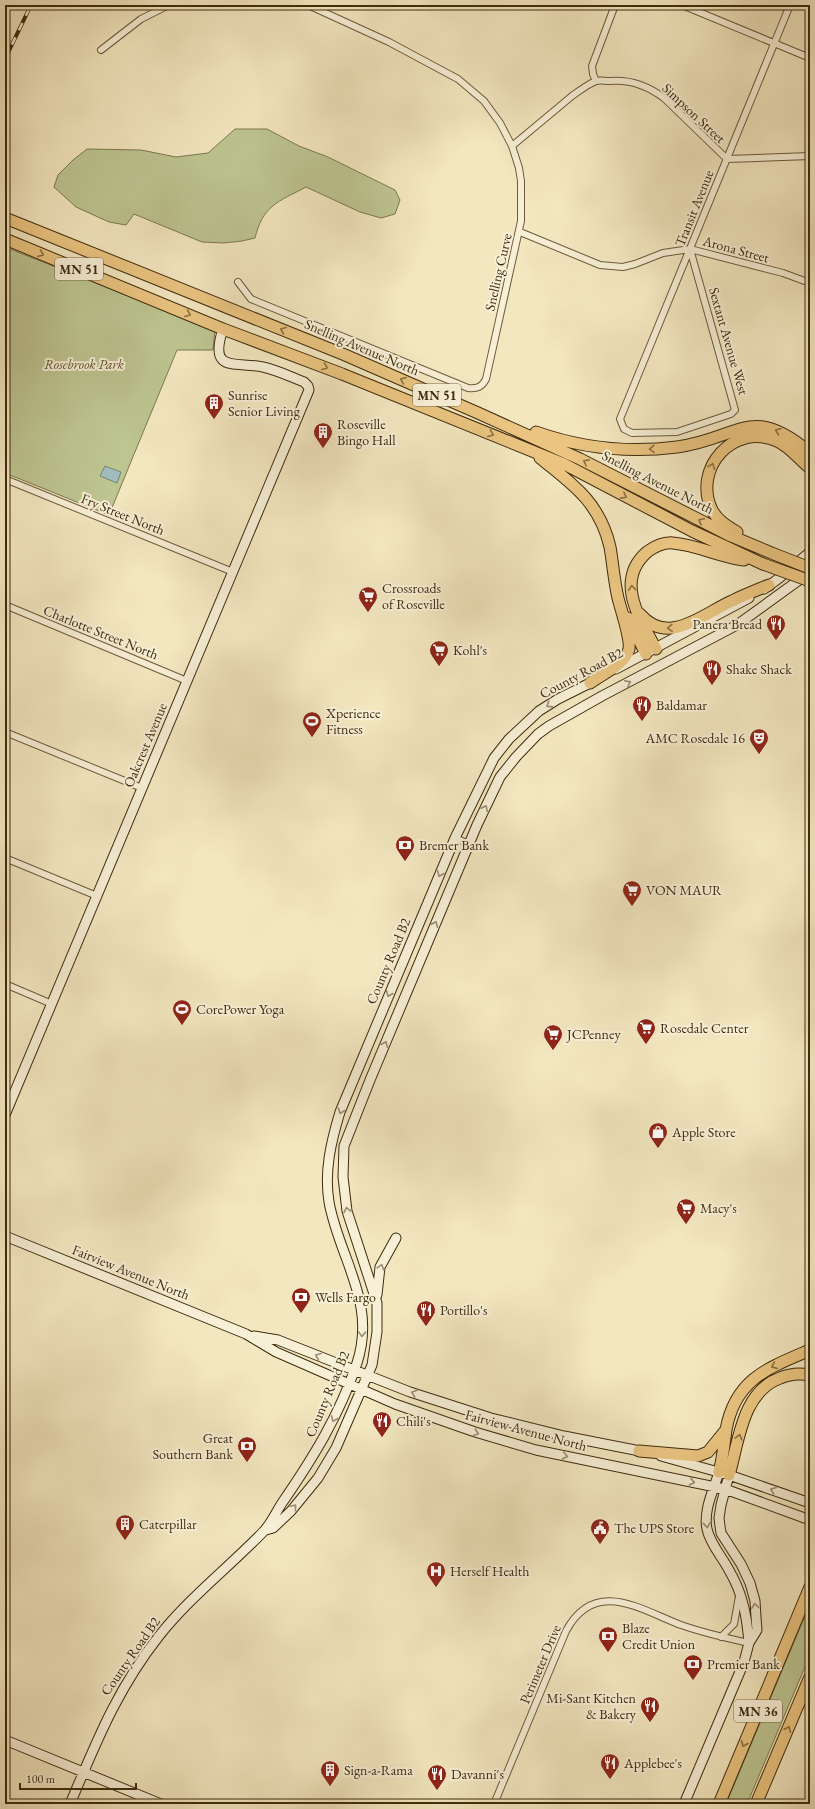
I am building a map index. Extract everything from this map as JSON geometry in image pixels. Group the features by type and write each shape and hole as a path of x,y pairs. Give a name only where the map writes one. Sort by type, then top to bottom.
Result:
{"highway":[{"name":"Snelling Avenue North","path":"5,218 345,355 478,412 580,459 706,524 762,549 810,568"},
{"name":"Snelling Avenue North","path":"5,239 223,329 342,374 564,464 692,531 760,563 810,581"},
{"path":"478,412 545,435 571,442 592,446 635,450 656,449 698,443 744,427 765,427 787,434 810,453"},
{"path":"762,549 724,524 712,510 707,491 710,471 716,458 722,450 738,439 758,436 780,442 810,468"},
{"path":"526,448 572,483 595,510 603,524 610,548 615,584 629,639 629,649 620,662 590,683"},
{"path":"651,652 635,609 632,590 633,570 644,555 658,545 672,543 736,559 760,563"},
{"path":"615,584 629,621 651,652"},
{"path":"635,609 642,617 658,627 672,629 684,626 732,601 769,585"},
{"path":"724,1473 723,1457 726,1429 735,1400 750,1381 770,1367 810,1350"},
{"path":"724,1473 748,1410 759,1392 775,1380 786,1376 797,1374 810,1375"},
{"path":"639,1451 698,1456 708,1452 726,1429"},
{"path":"797,1617 810,1580"},
{"name":"MN 36","path":"719,1804 810,1587"},
{"name":"MN 36","path":"756,1804 810,1677"}],"street":[{"path":"101,50 141,19 169,5"},
{"name":"Snelling Curve","path":"238,282 251,299 468,388 474,389 484,384 520,232 522,208 521,181 519,168 512,146 500,123 484,101 458,79 389,42 308,5"},
{"path":"596,81 592,66 615,5"},
{"path":"682,5 810,58"},
{"name":"Transit Avenue","path":"620,419 790,5"},
{"name":"Simpson Street","path":"512,146 572,96 596,81 619,80 631,82 654,91 664,98 727,159 810,156"},
{"name":"Arona Street","path":"520,232 589,261 611,267 635,264 664,253 690,249 783,273 810,283"},
{"name":"Sextant Avenue West","path":"620,419 624,429 632,433 677,432 731,414 735,410 690,249"},
{"name":"Oakcrest Avenue","path":"6,1110 52,1004 308,392 308,386 304,382 269,368 227,363 220,355 218,345 223,329"},
{"name":"Fry Street North","path":"5,479 233,572"},
{"name":"County Road B2","path":"70,1804 110,1711 126,1684 158,1637 196,1596 264,1531 320,1447 333,1422 349,1383 362,1341 360,1305 355,1281 336,1228 330,1205 328,1172 329,1151 340,1112 455,838 494,758 509,739 539,711 558,699 651,652 750,598 769,585 810,552"},
{"name":"County Road B2","path":"264,1531 272,1528 291,1511 318,1478 336,1448 363,1390 373,1363 377,1335 376,1301 347,1211 343,1177 344,1146 370,1080 469,844 500,777 516,757 538,734 566,715 664,665 737,625 772,602 810,572"},
{"name":"Charlotte Street North","path":"5,605 187,681"},
{"path":"651,652 664,665"},
{"path":"651,652 654,670"},
{"path":"5,732 142,788"},
{"path":"455,838 469,844"},
{"path":"5,858 97,896"},
{"path":"5,984 52,1004"},
{"name":"Fairview Avenue North","path":"5,1236 246,1334 276,1352 415,1412 514,1444 567,1457 725,1489 810,1520"},
{"path":"376,1301 380,1270 386,1255 396,1238"},
{"name":"Fairview Avenue North","path":"246,1334 278,1340 415,1394 499,1420 564,1436 639,1451 724,1473 810,1503"},
{"path":"724,1473 714,1487 706,1514 706,1528 711,1541 731,1573 740,1591 745,1606 749,1643"},
{"path":"684,1804 744,1662 749,1643 757,1630 755,1601 750,1583 741,1564 721,1532 719,1518 725,1489 724,1473"},
{"path":"721,1637 734,1624 740,1591"},
{"name":"Perimeter Drive","path":"494,1804 566,1631 577,1615 584,1609 602,1602 622,1601 680,1625 721,1637 749,1643"},
{"path":"5,1740 161,1804"}],"green space":[{"path":"235,129 267,129 299,146 328,157 395,190 400,200 395,214 381,218 360,212 306,187 280,201 267,211 258,227 255,238 224,243 202,242 134,214 126,225 109,222 76,207 54,187 58,175 87,149 141,150 176,157 208,153"},
{"name":"Rosebrook Park","path":"5,247 215,330 213,350 177,350 109,515 5,473"},
{"path":"810,1604 810,1655 747,1804 726,1804"}],"water":[{"path":"105,466 121,472 117,483 100,476"}],"railway":[{"path":"5,59 31,5"}],"place":[{"name":"Sunrise Senior Living","path":"214,420"},
{"name":"Roseville Bingo Hall","path":"323,449"},
{"name":"Crossroads of Roseville","path":"368,613"},
{"name":"Panera Bread","path":"776,641"},
{"name":"Kohl's","path":"439,667"},
{"name":"Shake Shack","path":"712,686"},
{"name":"Baldamar","path":"642,722"},
{"name":"Xperience Fitness","path":"312,738"},
{"name":"AMC Rosedale 16","path":"759,755"},
{"name":"Bremer Bank","path":"405,862"},
{"name":"VON MAUR","path":"632,907"},
{"name":"CorePower Yoga","path":"182,1026"},
{"name":"Rosedale Center","path":"646,1045"},
{"name":"JCPenney","path":"553,1051"},
{"name":"Apple Store","path":"658,1149"},
{"name":"Macy's","path":"686,1225"},
{"name":"Wells Fargo","path":"301,1314"},
{"name":"Portillo's","path":"426,1327"},
{"name":"Chili's","path":"382,1438"},
{"name":"Great Southern Bank","path":"247,1463"},
{"name":"Caterpillar","path":"125,1541"},
{"name":"The UPS Store","path":"600,1545"},
{"name":"Herself Health","path":"436,1588"},
{"name":"Blaze Credit Union","path":"608,1653"},
{"name":"Premier Bank","path":"693,1681"},
{"name":"Mi-Sant Kitchen & Bakery","path":"650,1723"},
{"name":"Applebee's","path":"610,1780"},
{"name":"Sign-a-Rama","path":"330,1787"},
{"name":"Davanni's","path":"437,1791"}]}
